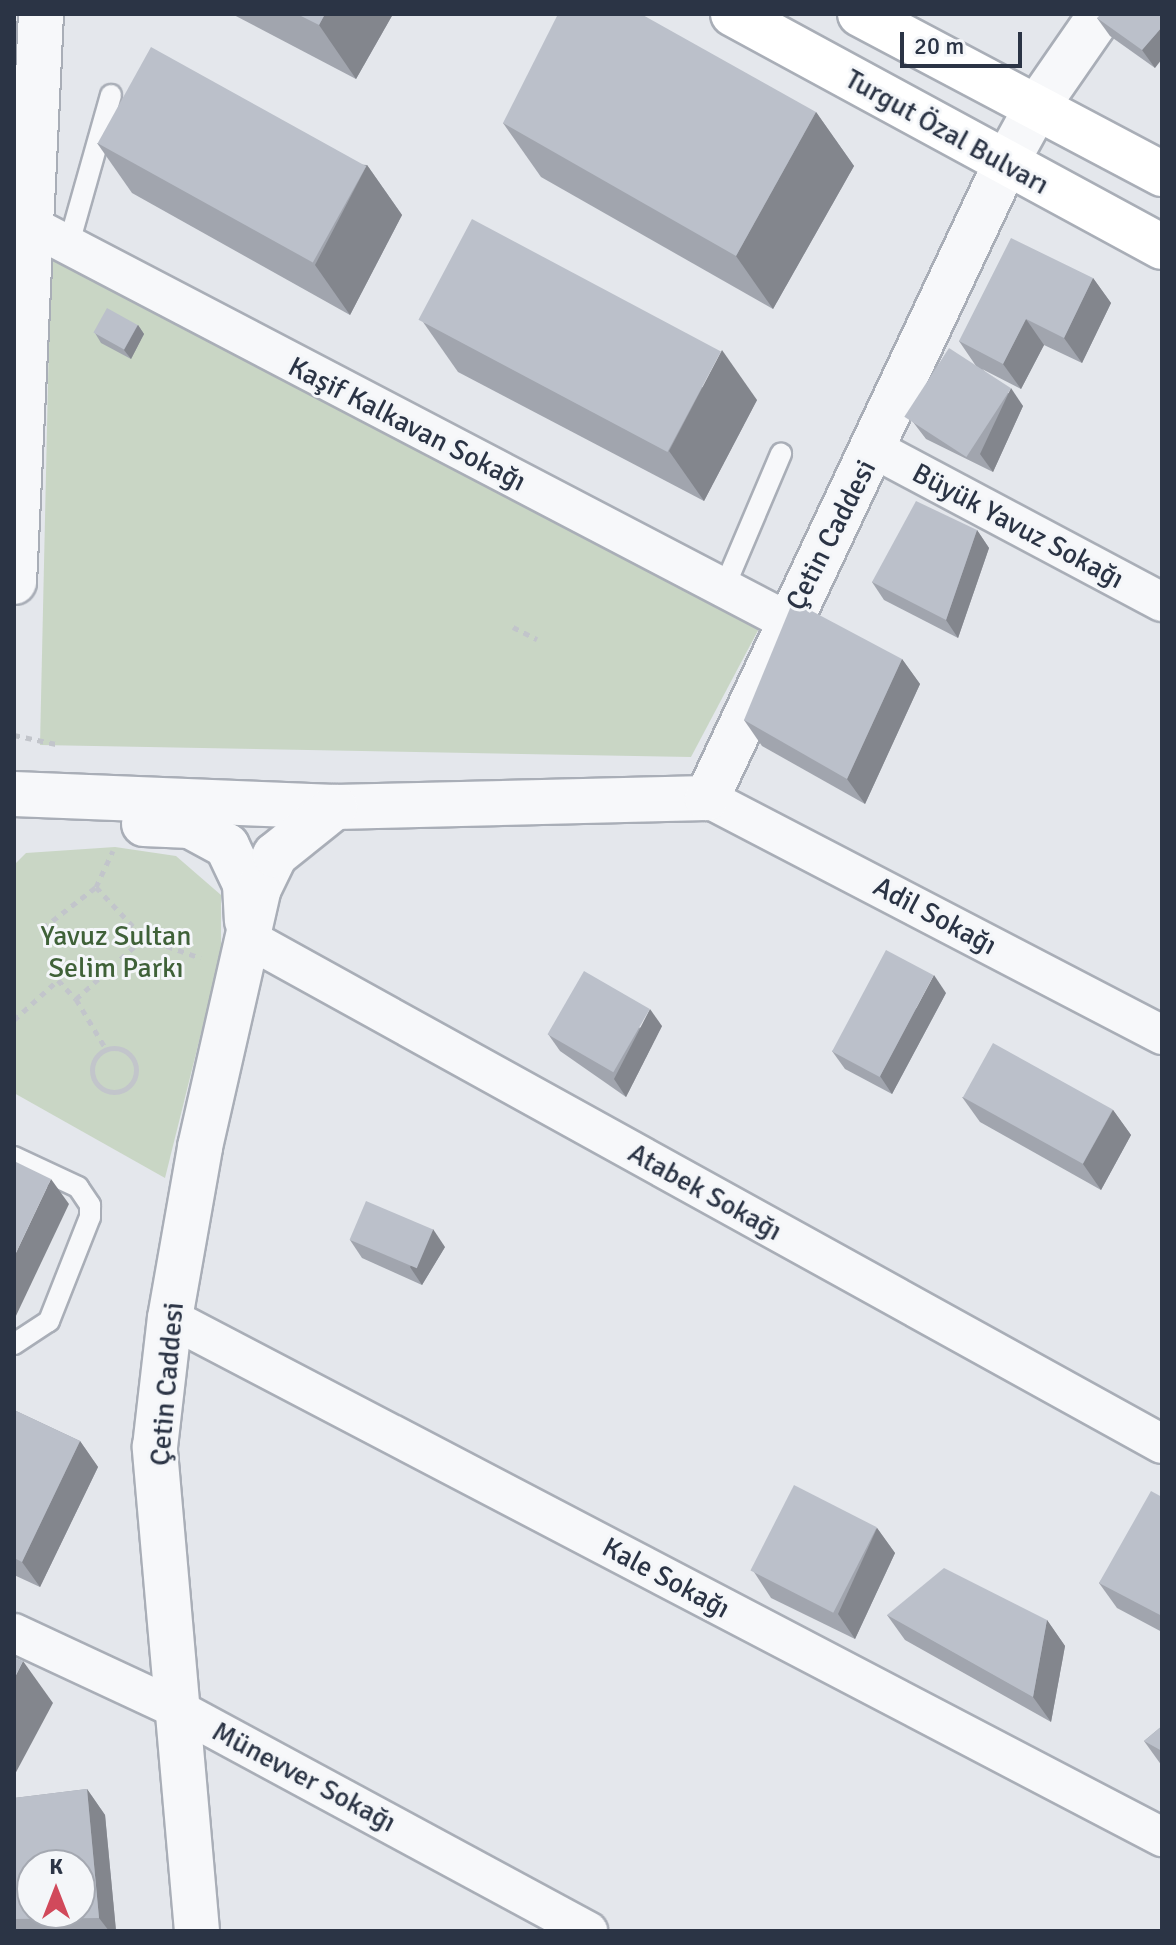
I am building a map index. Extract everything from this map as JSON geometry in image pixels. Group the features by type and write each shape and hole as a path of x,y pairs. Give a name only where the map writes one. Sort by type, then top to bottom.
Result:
{"main road":[{"name":"Turgut Özal Bulvarı","path":"733,14 1005,165 1162,247"},
{"path":"869,16 1162,174"}],"street":[{"path":"14,582 28,224 41,14"},
{"name":"Çetin Caddesi","path":"707,798 787,621 874,449 1005,165 1038,105 1101,14"},
{"name":"Kaşif Kalkavan Sokağı","path":"28,224 787,621"},
{"name":"Büyük Yavuz Sokağı","path":"874,449 1162,602"},
{"path":"14,794 335,807 707,798"},
{"name":"Adil Sokağı","path":"707,798 1162,1035"},
{"path":"190,826 335,807"},
{"name":"Çetin Caddesi","path":"197,1931 181,1711 155,1447 170,1318 200,1147 259,888 275,855 335,807"},
{"name":"Çetin Caddesi","path":"14,820 190,826 227,846 245,884 249,939"},
{"name":"Atabek Sokağı","path":"249,939 1162,1444"},
{"name":"Kale Sokağı","path":"170,1318 1162,1837"},
{"name":"Münevver Sokağı","path":"14,1633 181,1711 588,1931"}],"lane":[{"path":"68,247 111,95"},
{"path":"724,588 781,454"},
{"path":"14,1157 78,1187 90,1217 49,1321 14,1344"}],"path":[{"path":"513,627 537,639"},
{"path":"14,735 56,744"},
{"path":"43,928 96,887 115,847 116,822"},
{"path":"96,887 144,938 203,959"},
{"path":"76,999 144,938"},
{"path":"14,1020 58,980 76,999 106,1049"},
{"path":"106,1049 122,1049 133,1059 136,1074 121,1091 108,1092 93,1078 92,1063 106,1049"}],"green space":[{"path":"51,247 763,621 691,757 40,745"},
{"name":"Yavuz Sultan Selim Parkı","path":"115,847 176,856 221,895 221,953 165,1178 14,1093 14,865 26,853"}],"building":[{"path":"297,14 325,14 319,25"},
{"path":"558,14 641,14 816,112 736,256 503,123"},
{"path":"1101,14 1162,14 1162,27 1142,50 1097,18"},
{"path":"151,47 366,166 313,262 98,143"},
{"path":"472,219 721,351 667,452 418,320"},
{"path":"1011,238 1093,278 1064,338 1026,319 1003,364 959,341"},
{"path":"107,308 138,325 124,349 93,332"},
{"path":"949,348 1011,388 966,457 904,417"},
{"path":"916,501 977,530 946,620 872,582"},
{"path":"793,601 902,659 847,779 744,720"},
{"path":"886,950 934,975 880,1077 832,1052"},
{"path":"584,971 650,1009 613,1072 548,1034"},
{"path":"993,1043 1113,1109 1083,1164 963,1097"},
{"path":"14,1161 51,1179 14,1257"},
{"path":"366,1201 433,1230 417,1268 350,1240"},
{"path":"14,1410 80,1441 22,1562 14,1558"},
{"path":"794,1485 877,1527 833,1613 750,1571"},
{"path":"1151,1491 1162,1497 1162,1616 1099,1583"},
{"path":"944,1568 1047,1620 1033,1697 887,1615"},
{"path":"14,1657 23,1661 14,1679"},
{"path":"1162,1726 1162,1751 1144,1741"},
{"path":"87,1789 93,1849 16,1849 14,1919 14,1798"},
{"path":"96,1886 99,1918 96,1918"}]}
